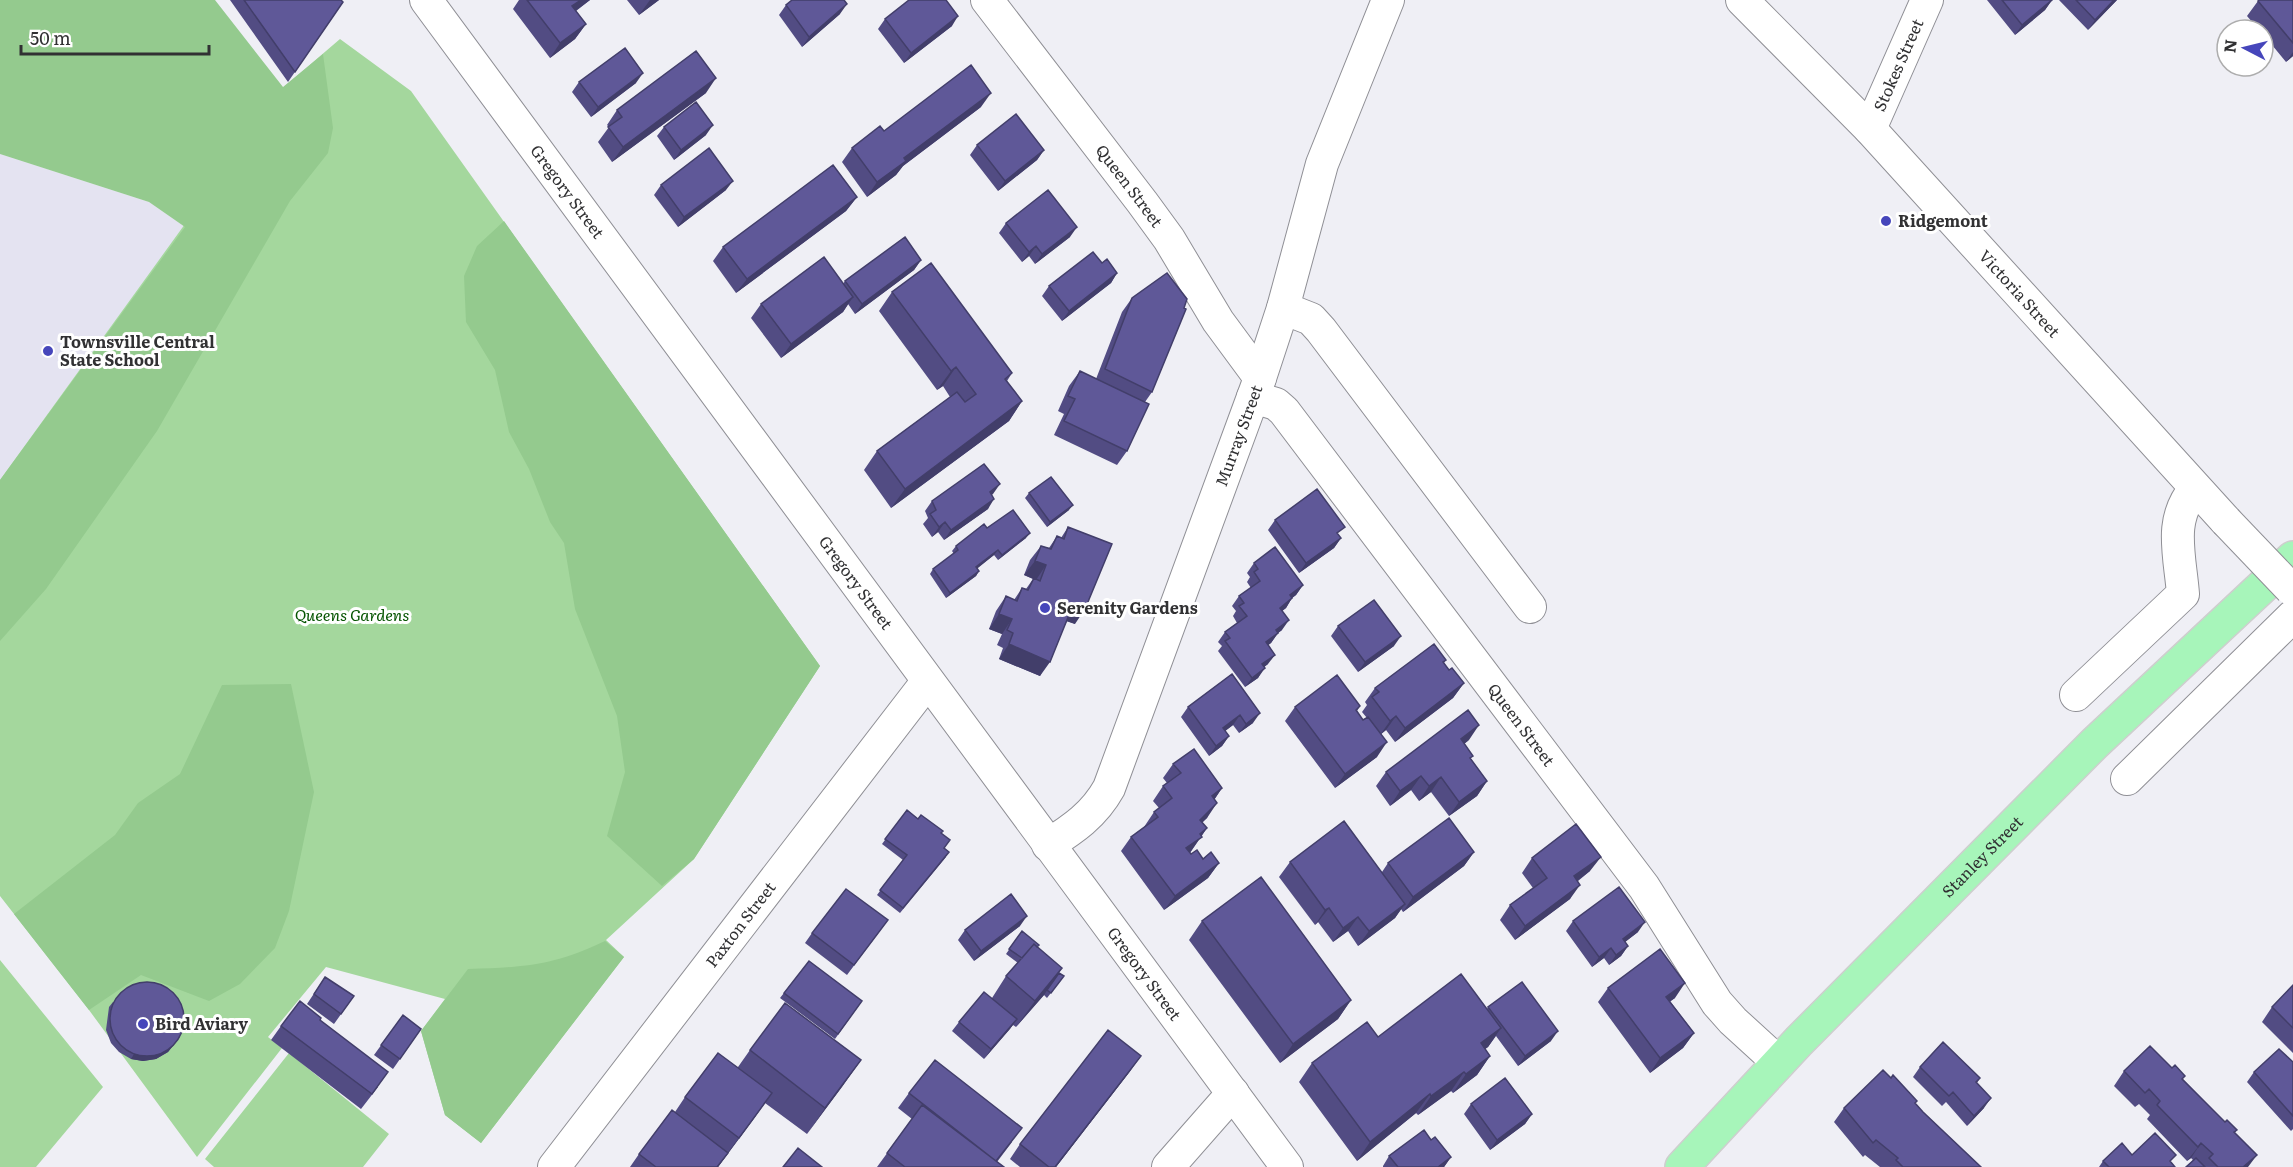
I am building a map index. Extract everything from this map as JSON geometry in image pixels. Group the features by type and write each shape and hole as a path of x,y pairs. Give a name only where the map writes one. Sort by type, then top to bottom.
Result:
{"main road":[{"name":"Stanley Street","path":"1682,1167 1779,1062 2095,743 2292,589"}],"street":[{"name":"Queen Street","path":"987,0 1169,239 1256,388 1284,411 1644,887 1717,1003 1733,1021 1779,1062"},
{"name":"Murray Street","path":"1048,845 1087,818 1100,804 1108,788 1256,388 1282,308 1322,164 1388,0"},
{"name":"Victoria Street","path":"1742,0 1870,129 2195,489 2292,589"},
{"name":"Stokes Street","path":"1870,129 1927,0"},
{"name":"Gregory Street","path":"439,5 927,682 1287,1167"},
{"path":"1282,308 1311,319 1322,330 1530,607"},
{"path":"2076,696 2183,594 2178,521 2182,505 2195,489"},
{"path":"2127,779 2292,589"},
{"name":"Paxton Street","path":"554,1167 927,682"},
{"path":"1168,1167 1233,1093"}],"shaded area":[{"name":"Townsville Central State School","path":"0,154 149,202 185,227 0,480"}],"green space":[{"path":"0,0 215,0 283,87 323,54 333,128 328,153 290,201 157,431 46,589 0,641 0,480 185,227 149,202 0,154"},
{"name":"Queens Gardens","path":"340,39 411,91 820,666 694,859 606,940 624,957 481,1143 445,1115 421,1031 445,999 326,967 268,1037 282,1048 197,1157 89,1010 0,896 0,480 284,87"},
{"path":"504,221 820,666 694,859 662,886 607,836 625,772 617,716 575,609 564,543 550,522 529,469 509,432 495,370 466,322 464,276 477,246"},
{"path":"291,684 314,792 289,911 275,948 240,984 209,1001 141,975 89,1010 14,914 115,835 138,803 180,774 222,685"},
{"path":"605,941 624,957 481,1143 445,1115 421,1031 468,969 538,964 570,956"},
{"path":"0,960 103,1087 36,1167 0,1167"},
{"path":"289,1053 389,1134 363,1167 214,1167 205,1159"}],"building":[{"path":"244,0 341,0 343,2 295,72"},
{"path":"527,0 581,0 572,6 586,24 560,43"},
{"path":"792,0 844,0 847,4 809,37 786,5"},
{"path":"909,0 946,0 958,16 911,53 885,19"},
{"path":"2002,0 2052,0 2022,25"},
{"path":"2076,0 2114,0 2095,20"},
{"path":"2293,0 2293,43 2275,21 2275,18 2272,18 2258,1"},
{"path":"625,48 643,73 598,107 579,82"},
{"path":"696,51 716,78 623,147 608,127 622,117 617,110"},
{"path":"971,65 991,93 904,158 906,161 877,182 852,148 880,126 884,131"},
{"path":"696,102 713,125 681,150 664,127"},
{"path":"1016,114 1044,150 1005,181 977,145"},
{"path":"709,148 733,181 684,217 661,185"},
{"path":"833,165 857,197 747,279 723,247"},
{"path":"1048,190 1077,227 1042,254 1036,246 1029,252 1006,223"},
{"path":"905,237 921,260 862,304 845,281"},
{"path":"1093,252 1102,263 1107,259 1117,273 1069,311 1049,286"},
{"path":"824,257 853,297 791,344 761,304"},
{"path":"931,263 1012,373 1005,379 1022,401 905,489 877,451 957,392 965,402 976,394 956,367 951,371 892,292"},
{"path":"1167,273 1187,299 1184,308 1186,309 1152,392 1105,369 1132,298"},
{"path":"1080,371 1149,404 1127,451 1064,421 1075,399 1068,396"},
{"path":"984,464 1000,484 990,492 994,499 951,530 945,522 939,527 930,514 936,510 932,501"},
{"path":"1051,477 1073,505 1050,522 1029,493"},
{"path":"1317,489 1345,527 1337,533 1341,538 1306,563 1275,520"},
{"path":"1013,510 1030,533 1002,555 998,550 976,567 979,571 950,593 933,569 958,550 956,546 984,524 987,528"},
{"name":"Serenity Gardens","path":"1068,527 1112,544 1085,609 1073,605 1050,662 1009,644 1013,633 1007,630 1012,619 999,614 1006,596 1017,601 1022,588 1028,590 1034,578 1040,581 1046,565 1035,561 1041,546 1051,549 1057,536 1064,539"},
{"path":"1275,547 1303,585 1290,595 1292,598 1280,608 1289,620 1266,642 1275,655 1262,664 1265,668 1252,678 1225,641 1230,638 1225,632 1247,616 1239,606 1244,603 1239,596 1260,581 1254,572 1258,569 1254,563"},
{"path":"1374,600 1401,636 1365,662 1338,626"},
{"path":"1434,644 1446,660 1443,662 1449,670 1452,668 1464,683 1405,728 1396,716 1390,721 1372,697 1379,692 1375,688"},
{"path":"1232,674 1260,713 1246,724 1240,715 1223,728 1229,736 1216,746 1188,707"},
{"path":"1337,675 1360,706 1356,710 1363,720 1368,717 1387,742 1345,774 1295,707"},
{"path":"1468,710 1479,725 1461,739 1473,756 1470,758 1487,781 1459,802 1441,777 1429,786 1421,776 1400,791 1386,772"},
{"path":"1194,749 1222,788 1212,796 1217,803 1200,820 1207,828 1200,834 1202,837 1186,848 1191,854 1197,850 1203,859 1211,852 1219,863 1175,896 1131,837 1158,817 1154,812 1172,798 1163,786 1181,773 1173,764"},
{"path":"907,810 918,819 921,815 943,831 941,833 950,840 944,848 949,852 903,908 880,890 907,855 885,839"},
{"path":"1449,818 1474,852 1413,897 1388,863"},
{"path":"1344,821 1405,904 1369,931 1358,917 1343,928 1329,908 1325,910 1290,862"},
{"path":"1576,824 1601,857 1574,876 1580,885 1525,926 1510,905 1547,878 1532,858"},
{"path":"1261,877 1351,1000 1293,1044 1202,921"},
{"path":"1619,887 1645,922 1623,939 1628,946 1616,955 1611,948 1599,957 1573,921"},
{"path":"846,889 888,920 854,965 812,933"},
{"path":"1011,894 1027,916 981,951 965,930"},
{"path":"1022,931 1039,945 1037,947 1034,944 1022,958 1009,949"},
{"path":"1034,944 1062,968 1035,1001 1006,976"},
{"path":"1660,949 1685,983 1666,997 1694,1033 1660,1058 1608,988"},
{"path":"809,961 862,1001 838,1034 784,993"},
{"path":"1059,973 1064,976 1051,993 1047,990"},
{"path":"1461,974 1501,1028 1481,1043 1490,1056 1466,1074 1464,1072 1431,1096 1430,1094 1370,1142 1312,1063 1367,1022 1378,1037"},
{"path":"325,977 354,996 341,1014 314,994"},
{"name":"Bird Aviary","path":"147,982 168,988 178,998 184,1019 178,1040 168,1050 147,1056 126,1050 116,1040 110,1019 116,998 126,988"},
{"path":"1522,982 1558,1031 1525,1056 1488,1007"},
{"path":"2293,985 2293,1028 2272,1007"},
{"path":"984,992 1017,1019 991,1049 959,1022"},
{"path":"300,1001 321,1018 320,1020 388,1072 372,1094 281,1026"},
{"path":"785,1003 861,1060 825,1108 750,1050"},
{"path":"403,1015 421,1029 400,1059 381,1045"},
{"path":"1108,1030 1141,1056 1055,1167 1049,1167 1020,1144"},
{"path":"1943,1042 1980,1078 1976,1082 1991,1098 1974,1116 1953,1092 1949,1096 1920,1067"},
{"path":"2150,1046 2172,1068 2175,1065 2185,1076 2182,1079 2225,1122 2227,1120 2237,1130 2234,1132 2257,1155 2243,1167 2218,1167 2209,1158 2213,1154 2201,1143 2198,1147 2157,1105 2160,1101 2149,1089 2145,1093 2124,1071"},
{"path":"2279,1049 2293,1062 2293,1116 2254,1072"},
{"path":"718,1053 772,1093 739,1138 685,1097"},
{"path":"935,1060 1022,1128 996,1161 909,1093"},
{"path":"1883,1070 1891,1078 1893,1075 1917,1101 1915,1103 1923,1112 1981,1167 1903,1167 1896,1160 1898,1158 1876,1140 1873,1143 1844,1108"},
{"path":"1505,1078 1532,1114 1497,1140 1471,1104"},
{"path":"922,1105 1004,1167 905,1167 887,1153"},
{"path":"672,1110 728,1153 717,1167 656,1167 639,1154"},
{"path":"1424,1130 1431,1140 1435,1137 1451,1157 1438,1167 1398,1167 1389,1156"},
{"path":"2155,1133 2176,1155 2170,1161 2175,1167 2109,1167 2103,1161 2122,1143 2132,1155"},
{"path":"798,1148 822,1167 783,1167"},
{"path":"2196,1158 2205,1167 2186,1167"}],"place":[{"name":"Ridgemont","path":"1886,221"},
{"name":"Townsville Central State School","path":"48,351"},
{"name":"Serenity Gardens","path":"1045,608"},
{"name":"Bird Aviary","path":"143,1024"}]}
